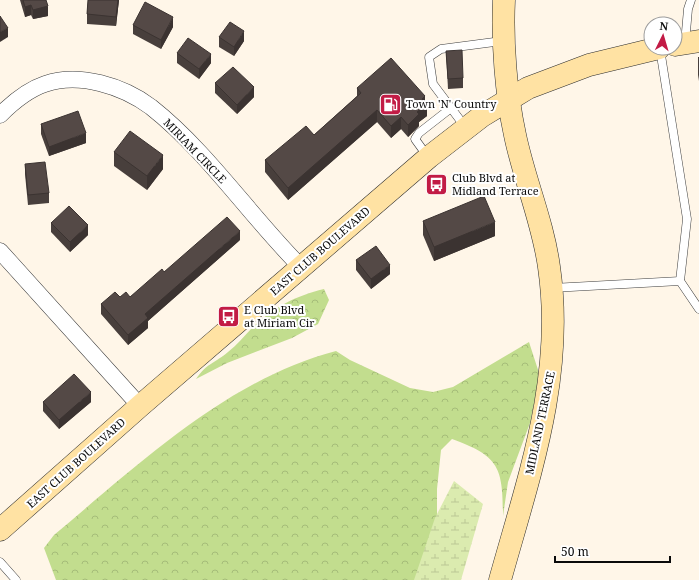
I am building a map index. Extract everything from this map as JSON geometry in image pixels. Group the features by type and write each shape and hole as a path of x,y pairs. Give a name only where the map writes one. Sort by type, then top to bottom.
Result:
{"street":[{"name":"MIDLAND TERRACE","path":"500,580 537,446 548,390 553,327 552,288 549,265 515,136 508,100 504,0"},
{"name":"EAST CLUB BOULEVARD","path":"0,530 140,406 301,267 429,157 466,128 528,88 589,65 643,52"},
{"name":"MIRIAM CIRCLE","path":"0,115 18,98 45,84 68,80 91,81 110,86 130,95 150,107 179,132 301,267"},
{"path":"0,251 140,406"}],"lane":[{"path":"686,43 688,9 691,0"},
{"path":"466,128 433,84 429,57 441,49 505,41"},
{"path":"660,56 687,219 680,281 699,309"},
{"path":"429,157 415,139 420,133 451,108"},
{"path":"552,288 680,281"},
{"path":"0,562 16,580"}],"green space":[{"path":"324,289 329,300 318,324 292,338 227,363 196,379 204,370 231,349 268,314 285,303"},
{"path":"529,342 540,376 530,423 508,482 503,516 502,486 495,466 489,458 480,451 452,439 441,450 437,489 437,529 424,580 56,580 44,548 54,535 152,453 186,427 221,403 258,382 296,364 336,351 350,360 410,388 433,392 453,387"},
{"path":"454,481 483,504 461,580 414,580 435,518"}],"building":[{"path":"23,0 46,0 48,6 33,10 31,5 25,7"},
{"path":"88,0 118,0 116,17 87,14"},
{"path":"145,2 173,17 161,40 133,25"},
{"path":"0,16 8,28 0,32"},
{"path":"230,22 244,31 234,47 219,37"},
{"path":"188,38 211,54 199,69 177,53"},
{"path":"462,50 463,78 448,79 446,51"},
{"path":"391,58 425,96 422,99 427,104 417,112 419,114 408,125 401,117 391,126 377,110 288,188 265,160 306,126 314,135 361,93 357,88"},
{"path":"233,67 254,87 237,105 215,83"},
{"path":"78,111 86,133 49,147 41,124"},
{"path":"130,131 163,155 147,176 114,152"},
{"path":"45,162 49,193 28,195 25,164"},
{"path":"484,196 495,222 434,247 423,221"},
{"path":"69,206 88,225 70,242 51,223"},
{"path":"227,217 240,231 145,314 148,318 128,335 101,304 115,292 120,297 126,292 130,297 162,269 164,272"},
{"path":"376,246 390,265 371,279 356,260"},
{"path":"74,374 91,392 59,420 43,402"}],"place":[{"name":"Town 'N' Country","path":"391,104"},
{"name":"Club Blvd at Midland Terrace","path":"437,184"},
{"name":"E Club Blvd at Miriam Cir","path":"229,316"}]}
